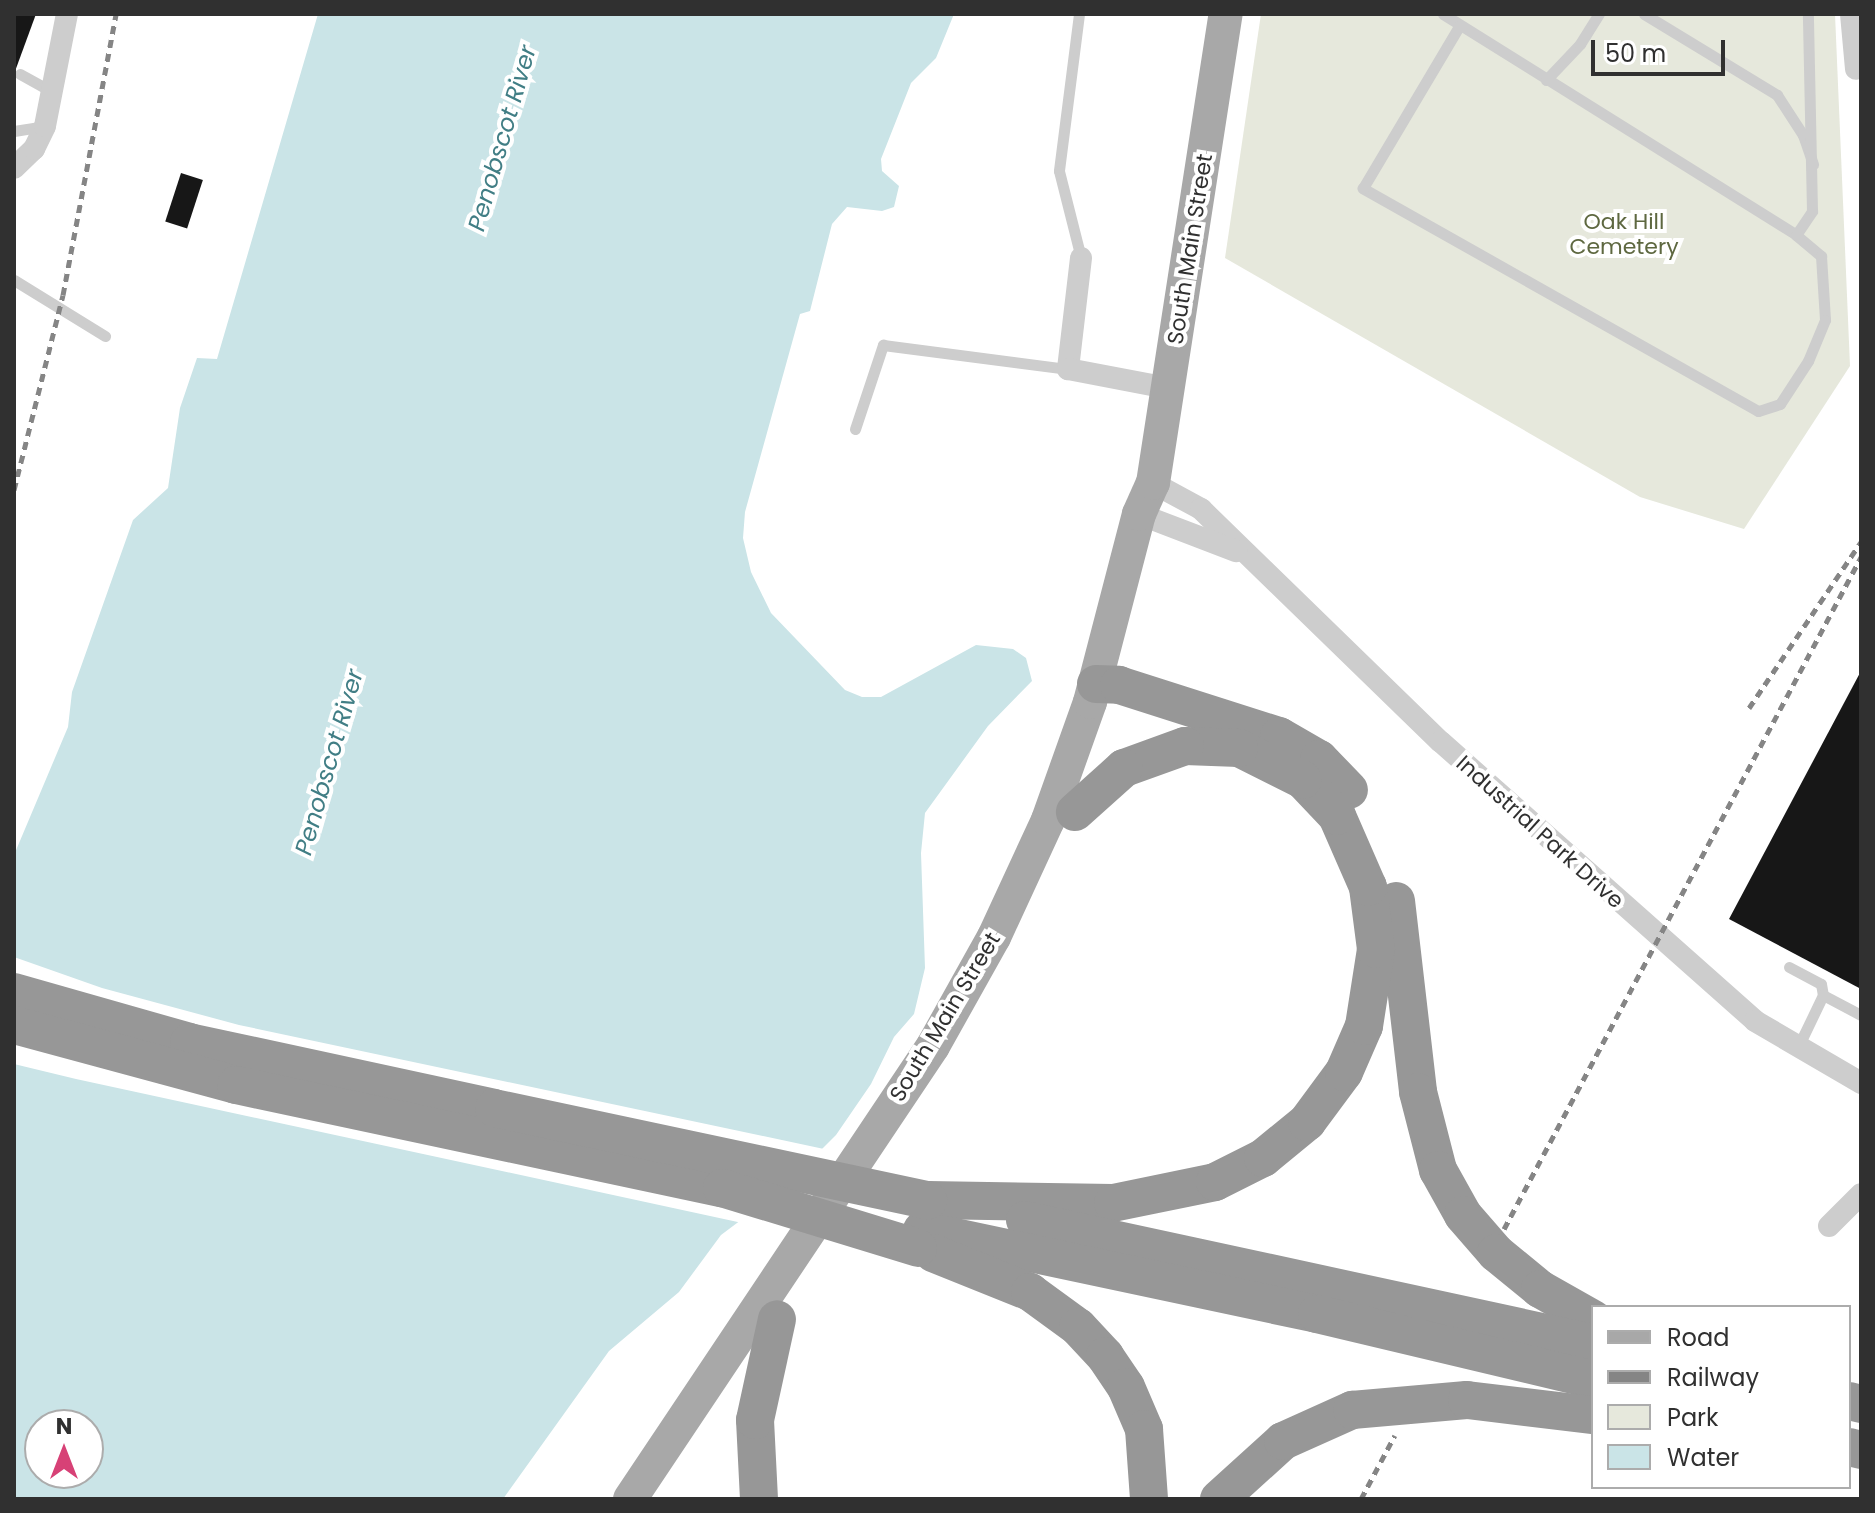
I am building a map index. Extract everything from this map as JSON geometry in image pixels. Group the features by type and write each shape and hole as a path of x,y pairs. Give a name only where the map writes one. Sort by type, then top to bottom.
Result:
{"highway":[{"path":"923,1226 1113,1203 1196,1189 1241,1170 1287,1141 1335,1087 1359,1041 1372,995 1376,934 1368,887 1353,843 1327,803 1289,771 1105,693"},
{"path":"1105,693 1293,743 1319,759 1352,794 1375,834 1396,899 1418,1092 1438,1170 1463,1215 1496,1253 1540,1289 1591,1318"},
{"path":"1075,812 1102,783 1151,755 1203,744 1239,748"},
{"path":"14,984 68,1009"},
{"path":"14,992 255,1058 923,1226 1317,1314 1591,1380"},
{"path":"14,1025 236,1085"},
{"path":"14,1045 236,1085 722,1188 923,1226 1591,1343"},
{"path":"923,1226 1012,1282 1092,1341 1117,1372 1139,1415 1149,1459 1149,1499"},
{"path":"759,1499 755,1420 777,1319"},
{"path":"1219,1499 1283,1441 1352,1410 1447,1399 1591,1415"}],"main road":[{"name":"South Main Street","path":"657,1499 964,1037 1029,915 1075,812 1148,518 1226,14"},
{"name":"South Main Street","path":"630,1499 963,994 1029,864 1105,693"}],"street":[{"path":"14,168 34,149 45,126 67,14"},
{"path":"1851,14 1856,69"},
{"path":"1081,258 1068,369 1168,388"},
{"name":"Industrial Park Drive","path":"1153,483 1192,502 1241,553 1658,939 1755,1021 1861,1083"},
{"name":"Industrial Park Drive","path":"1148,518 1241,553"},
{"path":"1829,1226 1861,1194"}],"lane":[{"path":"1079,14 1059,171 1065,213 1081,258"},
{"path":"1443,14 1796,235 1821,256 1825,320 1808,361 1780,404 1758,411 1363,188 1459,26"},
{"path":"1546,80 1580,44 1599,14"},
{"path":"1644,14 1777,95 1803,135 1813,164"},
{"path":"1796,235 1812,211 1808,14"},
{"path":"20,74 54,92"},
{"path":"14,131 45,126"},
{"path":"14,280 105,336"},
{"path":"855,429 883,345 1068,369"},
{"path":"1789,967 1821,984 1823,995 1798,1047"},
{"path":"1823,995 1861,1015"}],"green space":[{"name":"Oak Hill Cemetery","path":"1261,14 1835,14 1850,366 1744,529 1640,497 1225,258"}],"water":[{"name":"Penobscot River","path":"318,14 954,14 936,58 911,83 881,159 882,171 899,186 894,207 882,211 847,207 832,224 810,311 800,314 745,512 743,538 751,572 771,613 845,690 862,697 881,697 976,645 1013,649 1026,658 1032,681 988,726 925,813 921,853 925,968 914,1014 894,1037 871,1084 836,1135 781,1190 721,1235 679,1292 609,1351 503,1499 14,1499 14,855 68,727 72,692 133,520 168,488 180,408 197,358 217,359"}],"pier":[{"path":"14,957 102,988 239,1025 824,1149 747,1224 76,1079 14,1064"}],"building":[{"path":"14,14 36,14 14,74"},
{"path":"181,173 203,180 187,229 165,222"},
{"path":"1861,671 1861,989 1729,919"}],"railway":[{"path":"14,490 63,295 116,14"},
{"path":"1749,708 1861,542"},
{"path":"1504,1229 1861,557"},
{"path":"1361,1499 1395,1435"}]}
